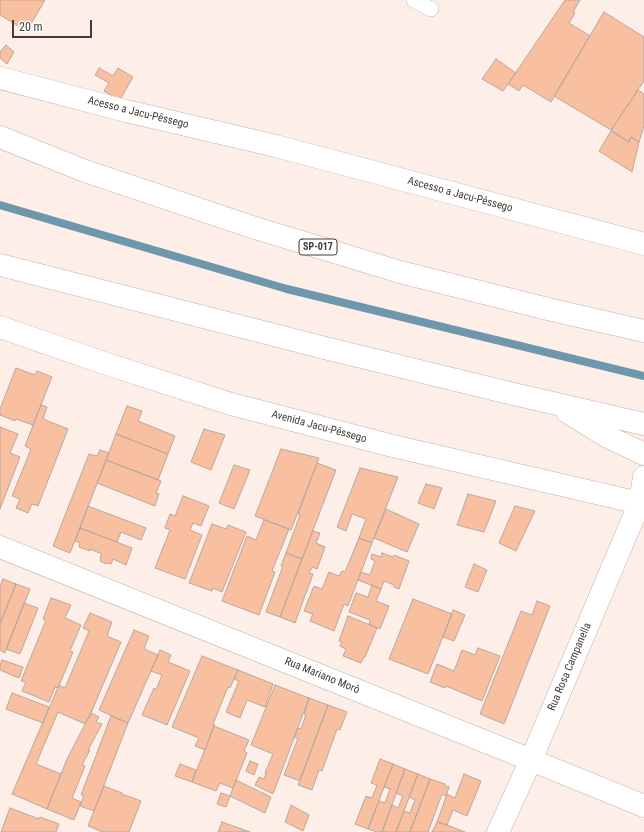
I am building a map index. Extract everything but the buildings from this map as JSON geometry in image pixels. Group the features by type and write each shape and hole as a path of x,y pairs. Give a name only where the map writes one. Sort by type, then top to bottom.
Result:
{"main road":[{"name":"Acesso a Jacu-Pêssego","path":"0,78 126,111 276,146"},
{"name":"SP-017","path":"0,137 85,171 252,227 400,272 552,310 644,331"},
{"name":"Ascesso a Jacu-Pêssego","path":"276,146 644,244"},
{"path":"0,265 317,346 644,424"},
{"name":"Avenida Jacu-Pêssego","path":"0,327 107,364 231,404 392,446 642,503"},
{"path":"550,402 601,433 644,454"},
{"name":"Rua Rosa Campanella","path":"498,832 531,760 642,503 644,477"},
{"name":"Rua Mariano Morô","path":"0,547 644,806"}],"lane":[{"path":"414,0 431,9"}],"waterway":[{"path":"0,205 287,289 644,376"}]}
